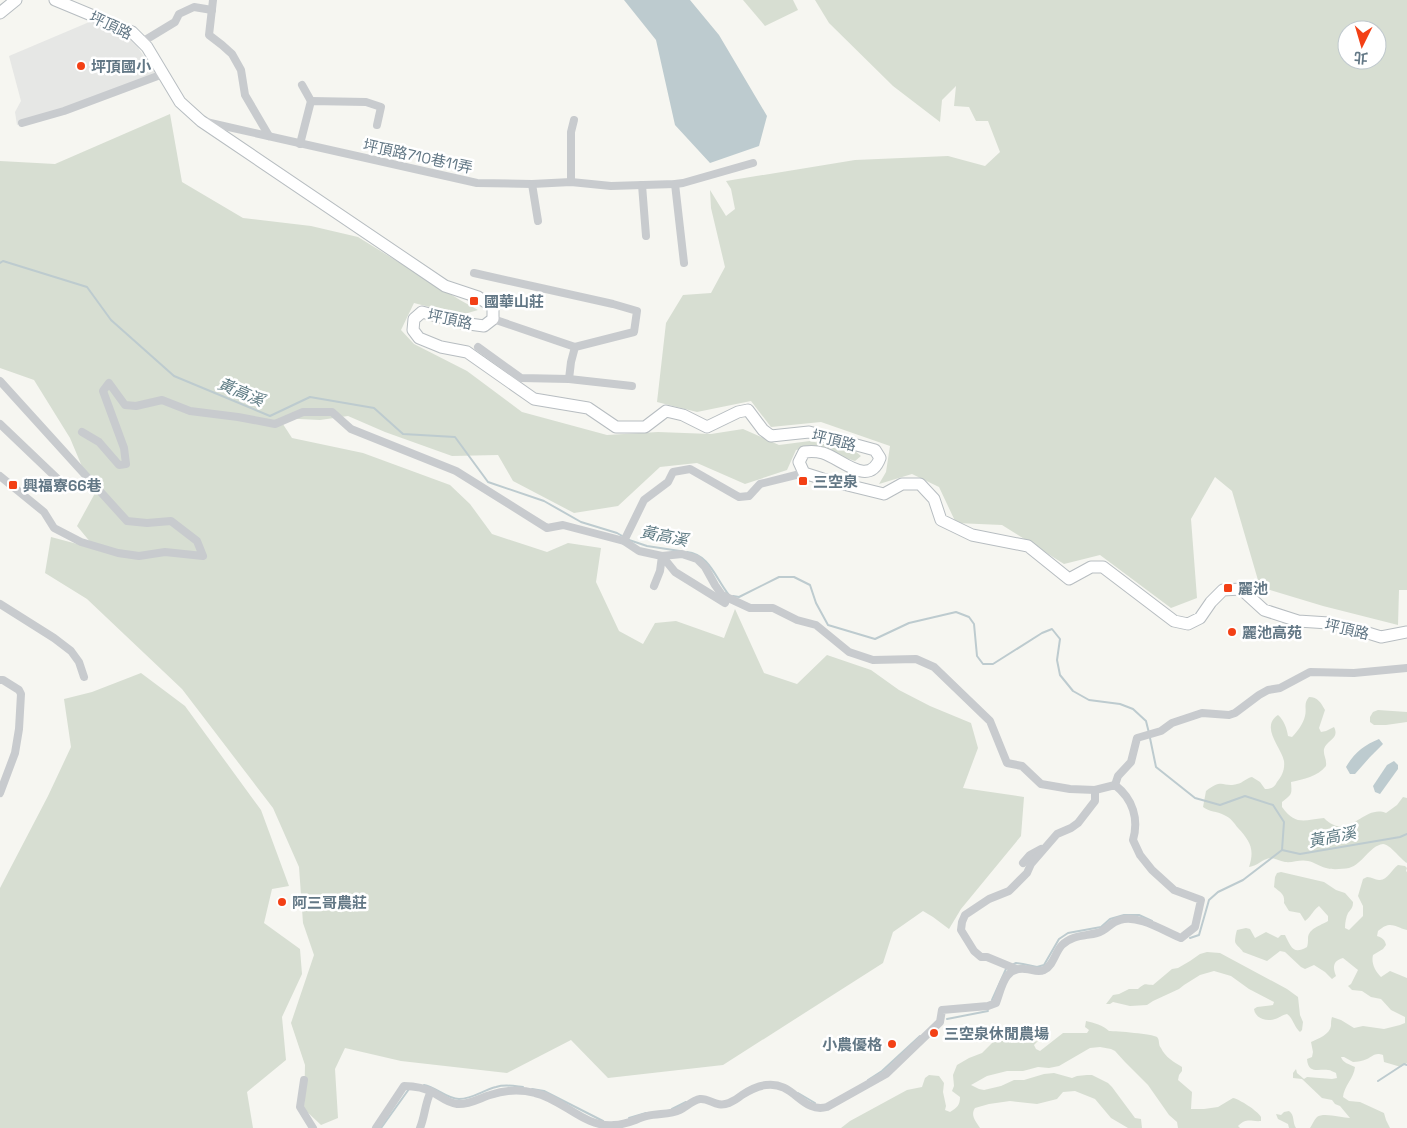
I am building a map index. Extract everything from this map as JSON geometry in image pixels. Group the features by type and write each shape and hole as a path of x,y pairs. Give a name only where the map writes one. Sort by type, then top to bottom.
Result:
{"street":[{"name":"坪頂路","path":"55,0 132,32 142,42 180,102 201,121 444,286 478,297 493,307 493,319 484,326 462,323 422,312 414,319 413,330 419,338 441,347 467,352 534,399 588,408 616,427 645,427 666,411 683,416 707,427 738,412 748,410 763,430 771,436 810,432 875,450 880,458 876,467 870,472 859,471 825,453 814,450 804,452 799,462 804,474 884,494 902,484 920,484 934,499 941,520 972,536 1028,546 1069,578 1091,566 1103,567 1174,621 1188,624 1200,618 1211,602 1223,590 1241,589 1264,610 1298,621 1355,629 1381,637 1407,632"},
{"path":"213,0 209,35 232,54 241,70 245,95 269,136"},
{"path":"0,13 10,2"},
{"path":"142,42 175,22 179,14 194,7 212,10"},
{"path":"22,123 64,111 163,74"},
{"path":"300,144 311,101 302,85"},
{"name":"坪頂路710巷11弄","path":"311,101 366,102 374,104 380,107 378,125"},
{"path":"571,182 571,132 574,120"},
{"name":"坪頂路710巷11弄","path":"201,121 477,183 532,184 571,182 611,186 675,184 753,163"},
{"path":"219,134 229,126"},
{"path":"532,184 538,221"},
{"path":"675,184 684,263"},
{"path":"642,185 646,236"},
{"path":"474,273 612,304 637,312 634,332 576,347 493,319"},
{"path":"478,347 521,378 569,379 632,386"},
{"path":"569,379 571,362 576,347"},
{"path":"0,381 127,521 147,523 171,521 197,541 203,556 165,552 139,556 118,553 81,542 54,528 44,512 0,476"},
{"path":"82,432 99,442 119,465 126,464 124,448 103,391 109,383 126,405 136,406 162,400 190,411 275,424 303,412 332,412 350,429 456,470 548,528 563,524 624,541 639,551 662,556 682,554 697,559 722,595 750,608 773,608 797,620 816,625 849,652 873,660 916,659 934,666 990,721 1007,763 1022,766 1041,784 1070,789 1095,790 1115,785"},
{"path":"0,424 65,486"},
{"path":"624,541 644,500 668,482 673,472 690,469 739,497 750,496 760,484 804,474"},
{"path":"654,586 660,571 662,556"},
{"path":"662,556 675,572 725,604"},
{"path":"0,604 71,651 79,662 84,677"},
{"path":"1115,785 1118,776 1131,762 1137,738 1160,731 1172,723 1202,713 1229,715 1235,713 1258,695 1268,690 1280,688 1310,672 1354,673 1407,668"},
{"path":"0,680 15,687 21,694 15,753 0,793"},
{"path":"376,1128 404,1086 422,1088 450,1102 459,1104 509,1090 534,1092 553,1099 593,1122 603,1125 631,1122 645,1116 679,1111 698,1099 717,1104 726,1104 735,1101 743,1094 766,1085 785,1088 814,1108 827,1107 886,1074 940,1022 942,1010 988,1006 996,1003 1008,974 1016,969 1026,968 1036,971 1045,969 1052,962 1061,945 1072,937 1104,931 1112,922 1129,918 1138,919 1181,938 1195,927 1201,900 1174,890 1152,870 1140,855 1133,840 1136,830 1129,800 1123,791 1115,785"},
{"path":"1016,969 981,956 974,951 962,930 962,922 965,915 989,898 1009,890 1027,872 1031,864 1057,834 1072,828 1078,823 1095,801 1095,790"},
{"path":"1024,863 1030,855 1048,845"},
{"path":"304,1080 300,1107 313,1128"},
{"path":"420,1128 431,1091"}],"shaded area":[{"path":"624,0 690,0 719,35 767,116 759,146 710,163 675,125 656,40"},
{"path":"743,0 793,0 798,10 765,26"},
{"path":"815,0 1407,0 1407,590 1399,590 1398,625 1323,606 1260,587 1232,491 1215,477 1191,519 1197,598 1171,608 1100,555 1064,564 1002,525 956,523 939,487 912,474 879,484 886,472 890,446 821,422 771,427 751,401 697,412 657,402 666,323 683,295 711,293 725,267 711,208 710,190 726,216 735,209 731,189 726,181 855,160 948,156 985,166 1000,152 988,121 976,121 969,107 954,106 956,86 942,100 940,122 893,86 829,23"},
{"name":"坪頂國小","path":"94,20 131,37 157,76 17,125 15,112 21,101 9,56"},
{"path":"170,114 182,182 243,218 311,226 358,237 478,310 461,315 414,303 401,330 414,344 467,371 522,412 607,435 658,432 711,434 743,429 779,445 810,441 855,451 861,456 855,461 813,447 796,450 787,470 745,484 697,463 660,467 618,506 574,513 513,481 498,455 452,456 385,432 348,416 320,420 279,418 292,438 363,453 450,485 470,504 492,534 547,552 568,543 601,548 596,582 619,631 643,644 655,623 676,621 724,638 735,609 764,673 797,684 827,655 871,670 899,690 930,706 971,723 978,748 963,788 1024,797 1021,836 961,909 949,929 923,911 893,932 883,963 723,1065 608,1078 571,1040 507,1073 401,1061 345,1048 335,1069 338,1118 321,1125 304,1109 305,1065 291,1023 314,955 303,923 299,867 273,808 182,689 87,599 45,573 51,537 96,549 77,526 94,495 70,438 34,380 0,368 0,161 55,164"},
{"path":"141,673 185,706 261,810 289,886 272,889 264,923 300,949 302,974 282,1017 286,1060 247,1092 253,1128 0,1128 0,888 71,747 64,699 92,692"},
{"path":"1309,697 1317,699 1325,710 1319,728 1321,732 1334,727 1335,734 1324,749 1326,766 1314,775 1291,782 1291,794 1282,802 1282,807 1296,819 1324,818 1333,825 1341,826 1349,825 1370,814 1386,813 1397,805 1403,797 1407,798 1407,863 1389,846 1383,844 1378,845 1358,863 1349,868 1331,869 1308,861 1285,862 1274,858 1249,867 1252,855 1246,837 1229,818 1203,807 1206,791 1216,785 1237,784 1252,777 1260,782 1265,789 1275,786 1284,770 1284,761 1273,737 1271,725 1278,715 1285,725 1288,736 1292,737 1303,722 1306,702"},
{"path":"1378,710 1407,712 1407,722 1374,725 1370,722 1370,717 1373,712"},
{"path":"1379,739 1383,744 1355,774 1350,774 1346,767 1352,758 1364,747"},
{"path":"1394,761 1398,765 1398,769 1380,794 1375,792 1373,786 1387,765"},
{"path":"1398,865 1407,868 1407,930 1389,925 1378,931 1377,936 1383,939 1386,945 1373,955 1373,964 1381,977 1390,971 1407,978 1407,1063 1401,1067 1384,1062 1383,1055 1378,1054 1356,1062 1341,1057 1345,1062 1355,1067 1343,1097 1349,1101 1360,1102 1384,1113 1390,1128 1310,1128 1316,1118 1320,1116 1328,1115 1350,1118 1332,1100 1322,1098 1302,1079 1293,1078 1293,1073 1296,1069 1297,1073 1304,1079 1307,1077 1337,1078 1336,1073 1330,1070 1311,1069 1307,1059 1312,1057 1311,1042 1323,1036 1330,1029 1332,1017 1354,1028 1363,1026 1384,1029 1405,1023 1405,1017 1391,1010 1381,999 1371,997 1362,991 1352,990 1348,986 1358,970 1343,958 1335,963 1336,976 1332,979 1314,965 1305,969 1301,967 1285,952 1280,951 1267,961 1243,952 1235,942 1237,930 1250,929 1255,938 1266,932 1278,938 1281,935 1285,935 1293,949 1298,950 1307,947 1310,932 1328,921 1328,916 1319,906 1305,921 1300,913 1289,911 1284,903 1281,892 1274,887 1277,873 1281,872 1324,882 1336,890 1345,893 1353,902 1345,922 1345,928 1349,930 1363,916 1363,906 1358,896 1363,879 1370,877 1382,880"},
{"path":"1207,952 1220,953 1287,989 1298,997 1300,1015 1303,1022 1302,1030 1300,1032 1298,1030 1287,1014 1272,1020 1265,1020 1256,1015 1254,1009 1273,1005 1274,1002 1249,989 1231,976 1214,971 1200,975 1179,989 1147,1005 1130,1006 1113,1002 1106,1004 1113,995 1129,989 1138,989 1145,984 1153,985 1172,969 1178,968 1200,954"},
{"path":"1086,1021 1095,1023 1109,1031 1157,1037 1160,1047 1165,1054 1182,1067 1178,1080 1192,1092 1191,1109 1218,1107 1233,1098 1256,1112 1261,1117 1261,1121 1249,1120 1238,1126 1240,1128 1178,1128 1177,1122 1169,1115 1148,1085 1115,1051 1100,1047 1090,1048 1059,1066 1049,1068 1038,1067 1023,1071 1007,1071 987,1076 971,1085 984,1090 1001,1086 1014,1080 1024,1080 1044,1074 1054,1073 1072,1078 1092,1075 1112,1087 1135,1118 1141,1119 1142,1128 1128,1128 1111,1118 1095,1099 1075,1091 1063,1092 1057,1099 1037,1104 1010,1101 975,1108 973,1116 980,1128 841,1128 850,1121 907,1090 922,1087 925,1078 929,1075 939,1076 944,1083 945,1110 950,1112 958,1106 960,1100 960,1097 952,1091 954,1086 953,1075 957,1065 982,1053 993,1042 1003,1040 1012,1043 1038,1041 1034,1045 1040,1051 1063,1033 1087,1033 1089,1030 1085,1027"},
{"path":"1289,1111 1292,1114 1296,1128 1289,1128 1288,1124 1278,1119 1276,1114 1281,1115"}],"waterway":[{"name":"黃高溪","path":"0,263 3,261 87,287 111,320 174,376 270,416 310,397 374,408 403,434 455,437 488,482 544,501 581,522 624,537"},
{"name":"黃高溪","path":"629,540 647,546 680,551"},
{"name":"黃高溪","path":"687,552 695,554 707,562 729,595"},
{"name":"黃高溪","path":"733,596 739,597 779,577 794,577 810,585 816,603 828,625 875,639 909,623 956,612 969,617 974,624 977,656 983,664 993,664 1042,633 1052,629 1060,639 1057,660 1060,675 1073,691 1089,700 1120,704 1133,709 1146,721 1149,733"},
{"name":"黃高溪","path":"1150,738 1156,767 1195,798 1220,805 1245,796 1273,805 1284,822 1282,850"},
{"name":"黃高溪","path":"1282,850 1300,854 1400,837 1407,834"},
{"path":"1190,938 1199,935 1209,900 1218,892 1243,880 1282,850"},
{"path":"1012,965 1016,963 1037,967 1044,965 1059,939 1068,933 1101,927 1110,919 1124,915 1139,915 1152,921"},
{"path":"992,1000 1006,969"},
{"path":"947,1019 988,1011"},
{"path":"868,1080 882,1071 920,1036"},
{"path":"1378,1081 1404,1064 1407,1065"},
{"path":"424,1085 459,1099 469,1098 499,1086 523,1087"},
{"path":"381,1128 409,1089"},
{"path":"532,1089 544,1091 603,1121"},
{"path":"798,1093 815,1103"},
{"path":"672,1109 686,1102"},
{"path":"629,1118 646,1113"}],"place":[{"name":"坪頂國小","path":"81,66"},
{"name":"國華山莊","path":"474,301"},
{"name":"三空泉","path":"803,481"},
{"name":"興福寮66巷","path":"13,485"},
{"name":"麗池","path":"1228,588"},
{"name":"麗池高苑","path":"1232,632"},
{"name":"阿三哥農莊","path":"282,902"},
{"name":"三空泉休閒農場","path":"934,1033"},
{"name":"小農優格","path":"892,1044"}]}
